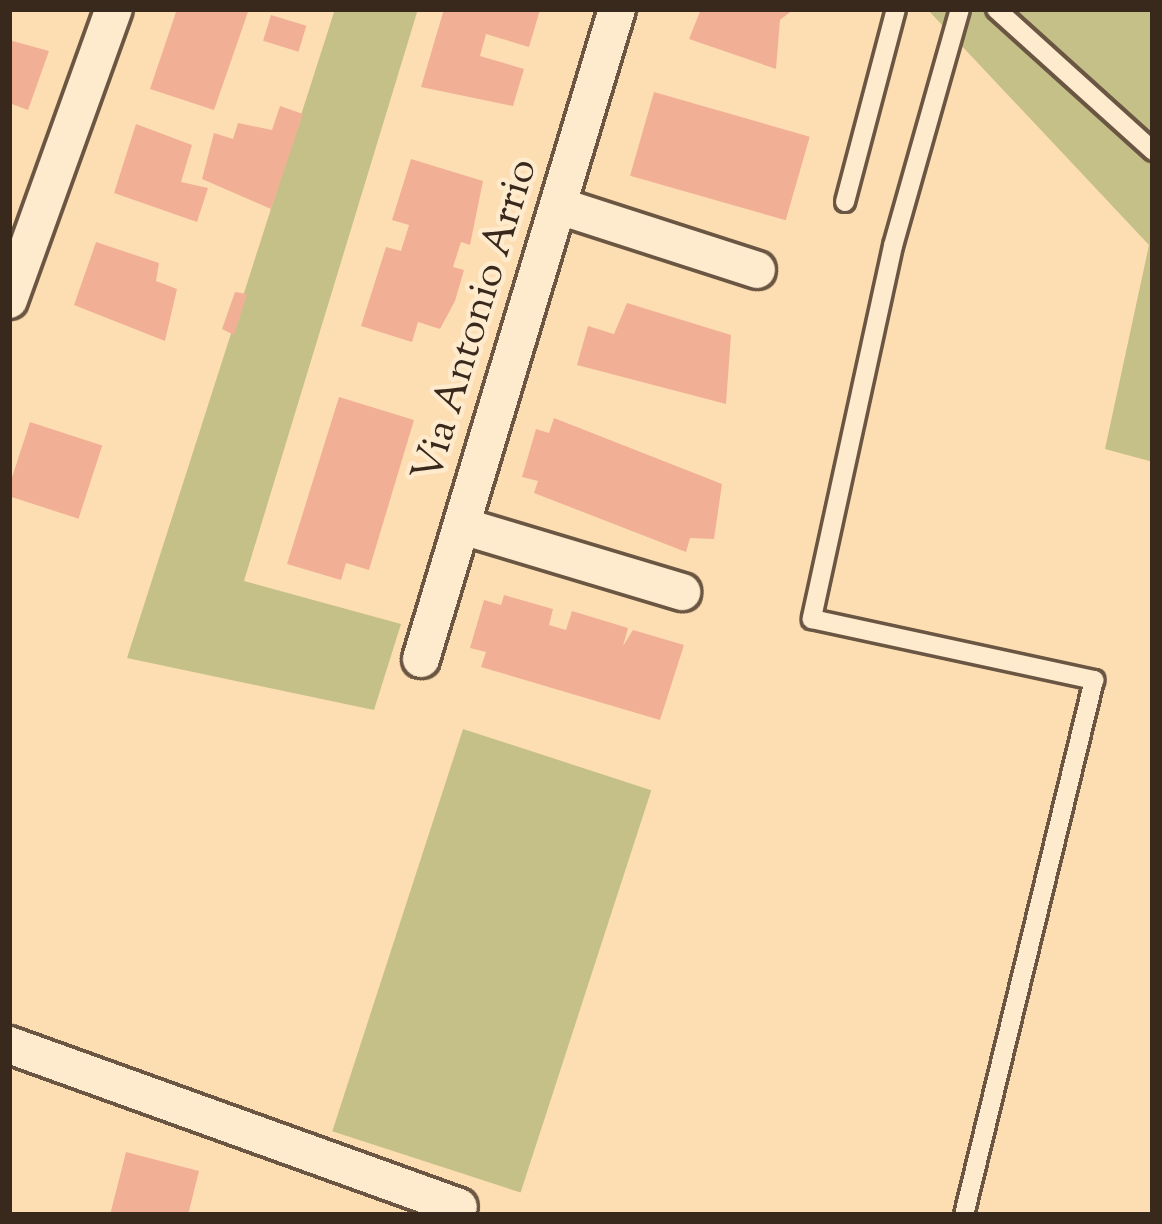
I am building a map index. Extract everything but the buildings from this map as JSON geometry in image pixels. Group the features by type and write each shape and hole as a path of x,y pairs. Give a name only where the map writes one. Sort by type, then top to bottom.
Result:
{"street":[{"path":"9,299 114,9"},
{"name":"Via Antonio Arrio","path":"421,658 617,9"},
{"path":"559,206 757,270"},
{"path":"462,526 682,592"},
{"path":"9,1045 459,1207"}],"lane":[{"path":"845,202 896,9"},
{"path":"960,9 893,246 812,619 1094,680 964,1215"},
{"path":"996,9 1153,152"}],"shaded area":[{"path":"335,9 418,9 244,581 401,624 374,710 127,658"},
{"path":"927,9 1153,9 1153,462 1105,449 1149,245"},
{"path":"463,729 651,790 521,1192 332,1131"}]}
